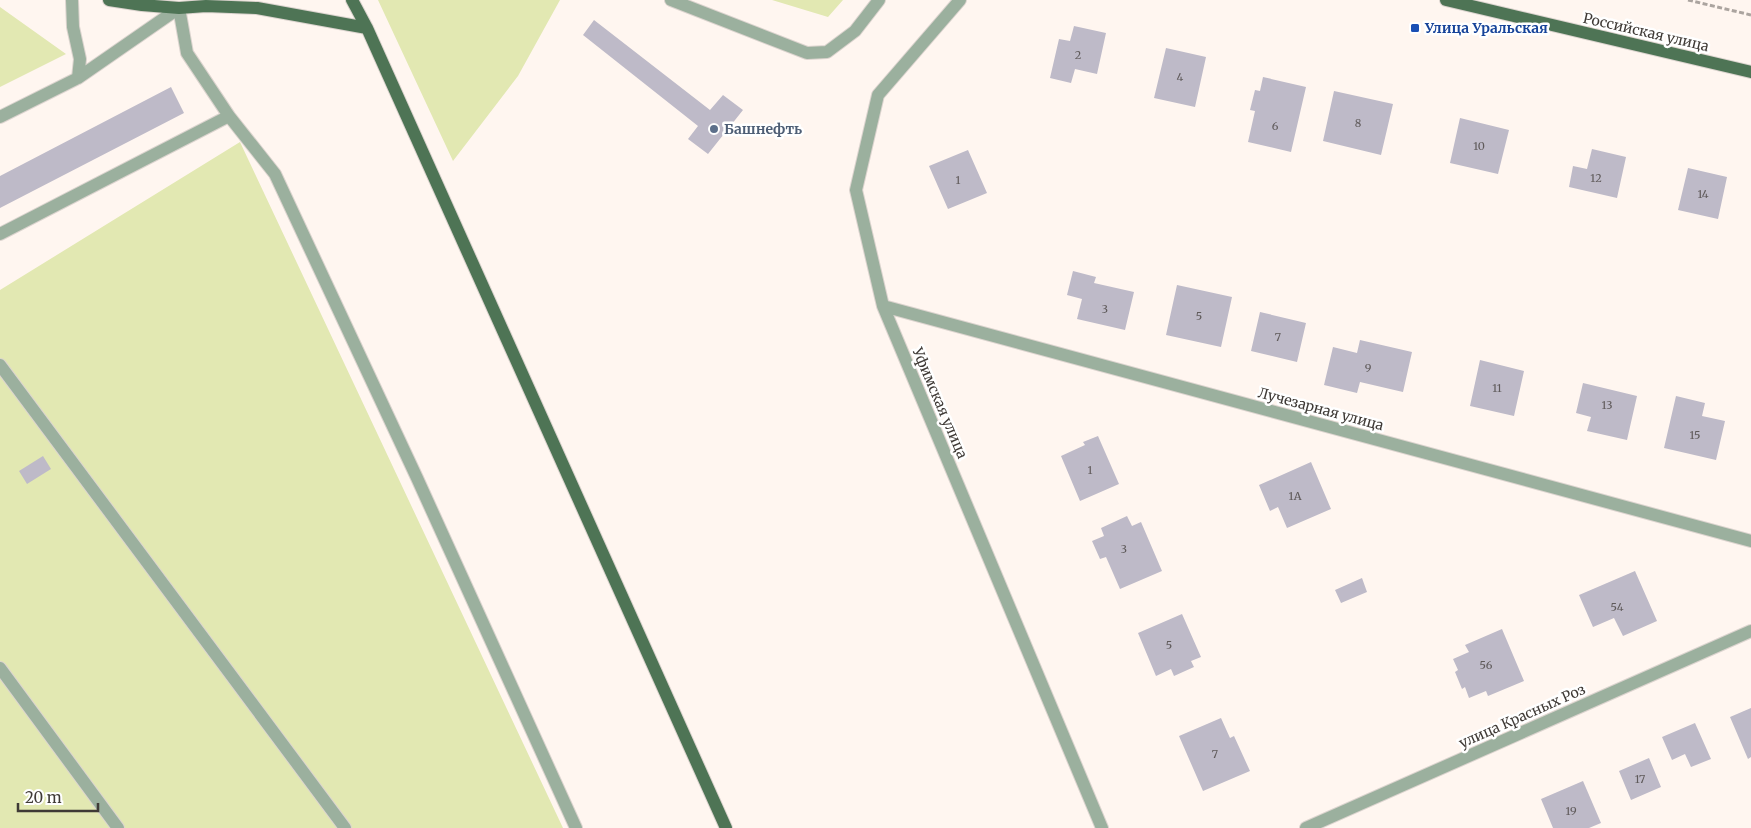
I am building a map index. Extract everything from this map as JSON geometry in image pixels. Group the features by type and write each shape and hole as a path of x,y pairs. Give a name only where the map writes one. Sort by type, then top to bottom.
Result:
{"main road":[{"path":"109,0 142,6 179,8 211,3 257,8 367,28"},
{"path":"352,0 367,28 726,828"},
{"name":"Российская улица","path":"1446,0 1751,72"}],"street":[{"path":"72,0 73,27 80,59 78,78"},
{"path":"671,0 806,53 827,52 855,31 879,0"},
{"name":"Уфимская улица","path":"960,0 878,95 856,190 883,306 1102,828"},
{"path":"0,117 78,78 179,8 187,53 229,116 276,174 576,828"},
{"path":"0,234 229,116"},
{"name":"Лучезарная улица","path":"883,306 1751,541"},
{"path":"0,365 345,828"},
{"name":"улица Красных Роз","path":"1306,828 1751,631"},
{"path":"0,668 118,828"}],"path":[{"path":"1688,0 1751,15"}],"green space":[{"path":"378,0 560,0 518,76 453,161"},
{"path":"772,0 843,0 828,17"},
{"path":"0,7 66,54 0,87"},
{"path":"240,142 563,828 0,828 0,290"}],"building":[{"path":"594,20 710,110 723,95 743,110 708,154 688,139 698,126 583,35"},
{"path":"1074,26 1106,33 1097,74 1075,69 1071,83 1050,78 1059,39 1070,41"},
{"path":"1166,48 1206,57 1195,107 1154,98"},
{"path":"1263,77 1306,87 1291,152 1248,142 1255,111 1250,110 1255,90 1260,91"},
{"path":"171,87 184,113 0,208 0,176"},
{"path":"1334,91 1393,104 1381,155 1323,141"},
{"path":"1460,118 1509,130 1498,174 1450,163"},
{"path":"1592,149 1626,157 1617,198 1569,187 1573,166 1587,169"},
{"path":"968,150 987,193 948,209 929,166"},
{"path":"1688,168 1727,177 1718,219 1678,210"},
{"path":"1073,271 1096,277 1094,283 1134,292 1125,330 1077,319 1082,299 1067,295"},
{"path":"1177,285 1232,297 1221,347 1166,335"},
{"path":"1260,312 1306,323 1297,362 1251,351"},
{"path":"1360,340 1412,352 1403,392 1360,382 1357,393 1324,385 1333,347 1357,353"},
{"path":"1480,360 1524,371 1514,416 1470,406"},
{"path":"1583,383 1637,396 1627,440 1587,431 1591,417 1576,413"},
{"path":"1676,396 1705,403 1702,416 1725,421 1716,460 1664,448"},
{"path":"1098,436 1119,484 1080,501 1061,456 1085,445 1083,442"},
{"path":"43,456 51,469 27,484 19,471"},
{"path":"1311,462 1331,509 1287,528 1278,507 1270,511 1259,485"},
{"path":"1127,516 1132,526 1141,522 1162,571 1120,589 1106,557 1100,559 1092,541 1104,536 1101,528"},
{"path":"1635,571 1657,621 1623,636 1614,618 1593,627 1579,595"},
{"path":"1362,578 1367,592 1341,603 1335,590"},
{"path":"1182,614 1201,657 1191,661 1194,667 1174,676 1171,669 1156,676 1138,633"},
{"path":"1502,629 1524,681 1488,696 1486,691 1469,698 1465,687 1462,689 1455,672 1458,670 1453,659 1469,652 1465,645"},
{"path":"1751,708 1751,757 1748,759 1730,717"},
{"path":"1221,718 1230,738 1234,736 1250,771 1203,791 1179,736"},
{"path":"1695,723 1711,759 1691,767 1685,754 1672,760 1662,737"},
{"path":"1649,758 1661,787 1631,800 1619,771"},
{"path":"1583,781 1601,823 1589,828 1553,828 1541,799"}],"place":[{"name":"Улица Уральская","path":"1415,28"},
{"name":"Башнефть","path":"714,129"}]}
